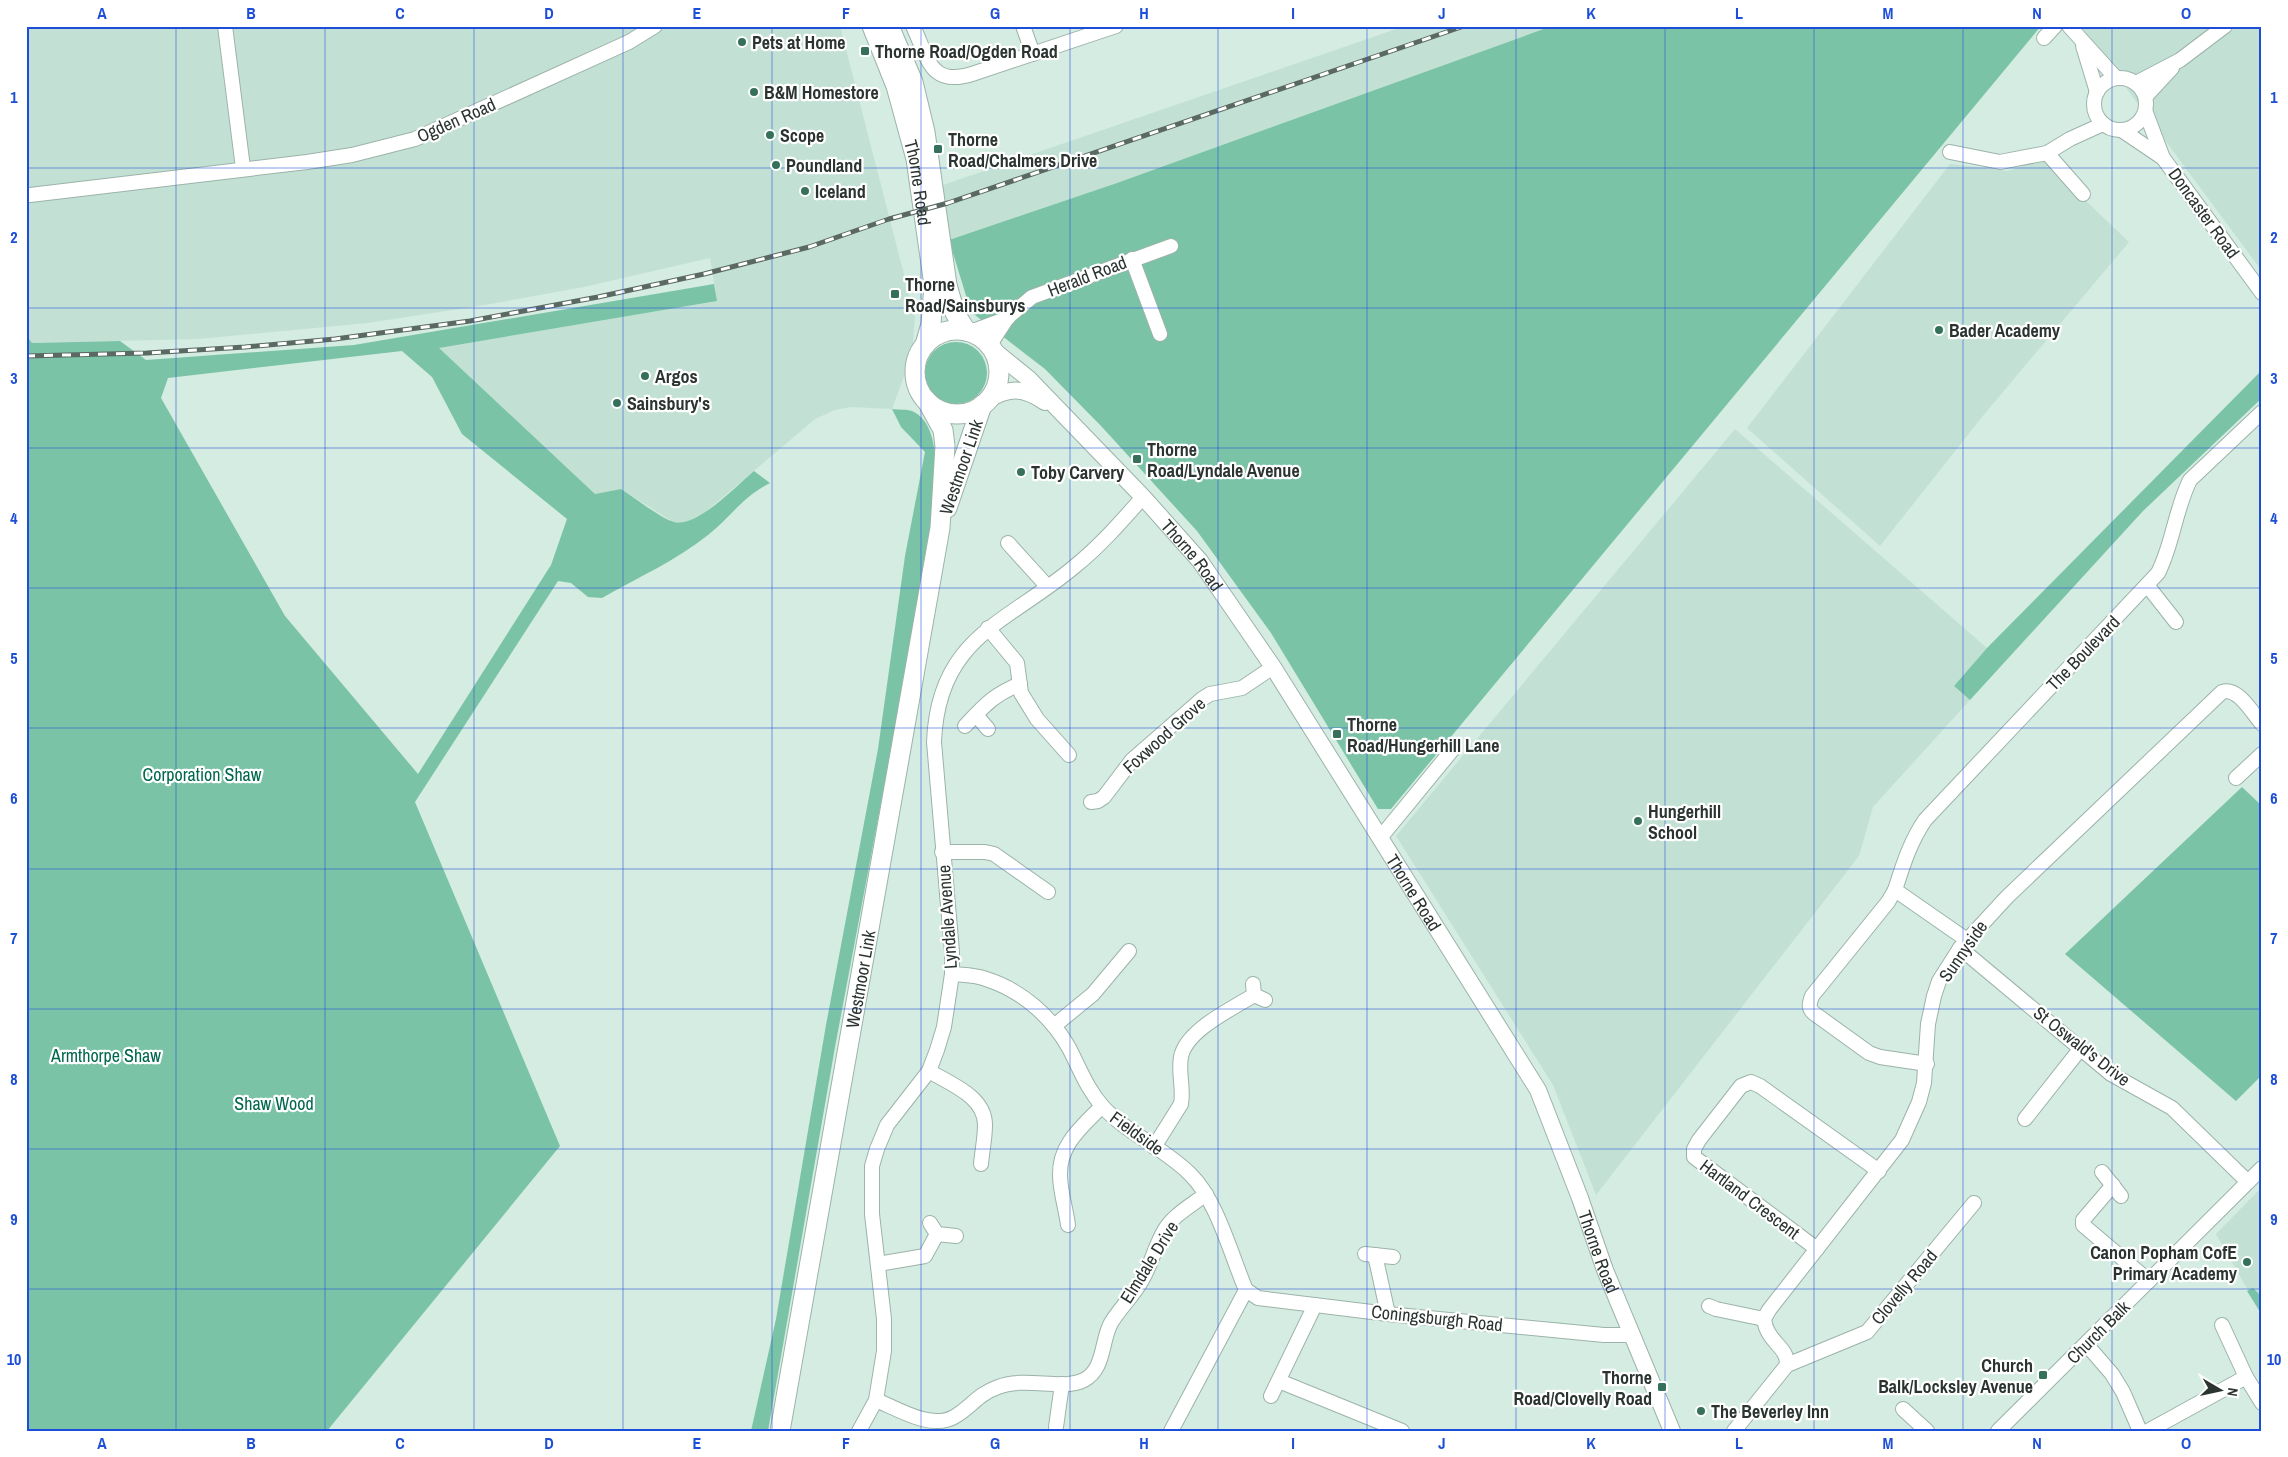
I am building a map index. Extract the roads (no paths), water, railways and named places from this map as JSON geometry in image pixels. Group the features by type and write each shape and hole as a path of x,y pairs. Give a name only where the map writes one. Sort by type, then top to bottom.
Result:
{"highway":[{"name":"Thorne Road","path":"872,26 896,86 915,154 934,285 931,324 924,344"},
{"name":"Thorne Road","path":"889,26 913,82 925,132 947,285 956,313 968,331"},
{"path":"968,331 982,338 990,347 998,368 997,382 984,403 965,413 954,414 943,412 927,402 921,394 915,377 916,363 924,344 944,332 968,331"},
{"name":"Westmoor Link","path":"780,1431 940,528 945,446 943,430 927,402"},
{"name":"Westmoor Link","path":"940,528 984,403"}],"main road":[{"path":"990,347 1029,379 1062,412"},
{"path":"984,403 999,393 1021,390 1030,392 1062,412"},
{"name":"Thorne Road","path":"1062,412 1143,497 1200,561 1273,667 1538,1090 1580,1198 1605,1270 1672,1431"}],"street":[{"path":"225,26 243,168"},
{"name":"Ogden Road","path":"30,195 352,155 416,139 629,42 655,26"},
{"path":"913,26 931,65 939,75 950,79 972,74 1116,26"},
{"path":"1023,26 1033,54"},
{"path":"2044,38 2054,26"},
{"path":"2069,26 2082,43 2116,78"},
{"path":"2146,96 2180,60 2225,26"},
{"path":"2082,43 2097,92"},
{"path":"2136,82 2180,60"},
{"path":"2070,139 2094,110 2097,92 2102,85 2116,78 2123,78 2136,82 2146,96 2146,113 2137,125 2123,131 2110,129 2103,124 2094,110"},
{"name":"Doncaster Road","path":"2146,113 2163,158 2262,293"},
{"path":"1950,152 2000,162 2047,153 2070,139 2103,124"},
{"name":"Doncaster Road","path":"2123,131 2163,158"},
{"path":"2047,153 2083,194"},
{"name":"Herald Road","path":"990,347 1008,318 1032,297 1171,246"},
{"path":"1132,259 1160,334"},
{"name":"Herald Road","path":"968,331 1008,318"},
{"name":"The Boulevard","path":"1927,1064 1880,1057 1869,1053 1810,1010 1809,1006 1812,996 1888,902 1895,890 1909,847 1925,820 2158,574 2164,563 2184,490 2190,480 2262,412"},
{"name":"Lyndale Avenue","path":"859,1431 876,1400 884,1351 884,1319 871,1184 877,1149 887,1125 929,1071 944,1027 952,974 952,952 934,742 938,708 949,677 977,637 1090,554 1143,497"},
{"path":"1008,543 1047,586"},
{"path":"2147,585 2176,622"},
{"path":"988,628 1014,656 1020,671 1021,693 1037,718 1069,755"},
{"name":"Foxwood Grove","path":"1091,802 1098,802 1104,798 1132,760 1202,699 1210,694 1242,688 1273,667"},
{"path":"964,726 1001,692 1020,684"},
{"name":"Sunnyside","path":"1764,1319 1769,1310 1878,1171 1907,1130 1919,1102 1927,1064 1928,1024 1934,996 1940,981 1963,944 2006,897 2222,692 2228,690 2235,692 2262,724"},
{"path":"976,715 988,729"},
{"path":"1380,838 1453,749"},
{"path":"2236,778 2262,754"},
{"path":"942,852 985,852 994,854 1048,892"},
{"path":"1895,890 1963,944"},
{"name":"St Oswald's Drive","path":"1963,944 2111,1074 2172,1108 2248,1182"},
{"path":"1054,1026 1093,994 1129,951"},
{"name":"Fieldside","path":"952,974 985,978 1003,985 1039,1009 1054,1026 1069,1048 1092,1093 1102,1106 1118,1122 1191,1174 1206,1194 1246,1290"},
{"path":"1154,1147 1180,1104 1182,1096 1181,1058 1186,1043 1198,1031 1257,993"},
{"path":"2025,1119 2081,1048"},
{"path":"929,1071 967,1093 980,1107 985,1126 981,1164"},
{"name":"Hartland Crescent","path":"1817,1249 1694,1157 1696,1145 1735,1093 1744,1083 1755,1084 1878,1171"},
{"path":"1068,1225 1060,1176 1063,1154 1073,1136 1102,1106"},
{"name":"Church Balk","path":"1998,1431 2262,1168"},
{"path":"2102,1172 2117,1191 2083,1220 2083,1225 2149,1281"},
{"name":"Elmdale Drive","path":"876,1400 930,1422 946,1425 977,1397 1006,1384 1022,1381 1062,1384 1076,1383 1085,1379 1092,1373 1102,1354 1105,1337 1111,1324 1142,1280 1164,1232 1175,1218 1206,1194"},
{"name":"Clovelly Road","path":"1734,1431 1787,1365 1867,1332 1977,1201"},
{"path":"878,1264 925,1256 933,1229 956,1236"},
{"path":"1388,1314 1370,1255 1393,1257"},
{"path":"1171,1431 1246,1290"},
{"name":"Coningsburgh Road","path":"1246,1290 1258,1298 1388,1314 1604,1335 1625,1335 1631,1333"},
{"path":"1271,1396 1315,1305"},
{"path":"1709,1306 1716,1310 1764,1319 1769,1337 1784,1352 1787,1358 1787,1365"},
{"path":"2222,1326 2246,1377 2262,1403"},
{"path":"2086,1344 2112,1374 2123,1392 2140,1431"},
{"path":"2148,1431 2246,1377"},
{"path":"1279,1382 1402,1431"},
{"path":"1056,1427 1062,1384"},
{"path":"1903,1409 1927,1431"}],"railway":[{"path":"26,356 147,353 335,339 470,321 598,297 704,274 809,247 889,219 948,203 1464,26"}],"place":[{"name":"Pets at Home","path":"742,42"},
{"name":"Thorne Road/Ogden Road","path":"865,51"},
{"name":"B&M Homestore","path":"754,92"},
{"name":"Scope","path":"770,135"},
{"name":"Thorne Road/Chalmers Drive","path":"938,149"},
{"name":"Poundland","path":"776,165"},
{"name":"Iceland","path":"805,191"},
{"name":"Thorne Road/Sainsburys","path":"895,294"},
{"name":"Bader Academy","path":"1939,330"},
{"name":"Argos","path":"645,376"},
{"name":"Sainsbury's","path":"617,403"},
{"name":"Thorne Road/Lyndale Avenue","path":"1137,459"},
{"name":"Toby Carvery","path":"1021,472"},
{"name":"Thorne Road/Hungerhill Lane","path":"1337,734"},
{"name":"Hungerhill School","path":"1638,821"},
{"name":"Canon Popham CofE Primary Academy","path":"2247,1262"},
{"name":"Church Balk/Locksley Avenue","path":"2043,1375"},
{"name":"Thorne Road/Clovelly Road","path":"1662,1387"},
{"name":"The Beverley Inn","path":"1701,1411"}],"park label":[{"name":"Corporation Shaw","path":"202,774"},
{"name":"Armthorpe Shaw","path":"106,1055"},
{"name":"Shaw Wood","path":"274,1103"}]}
